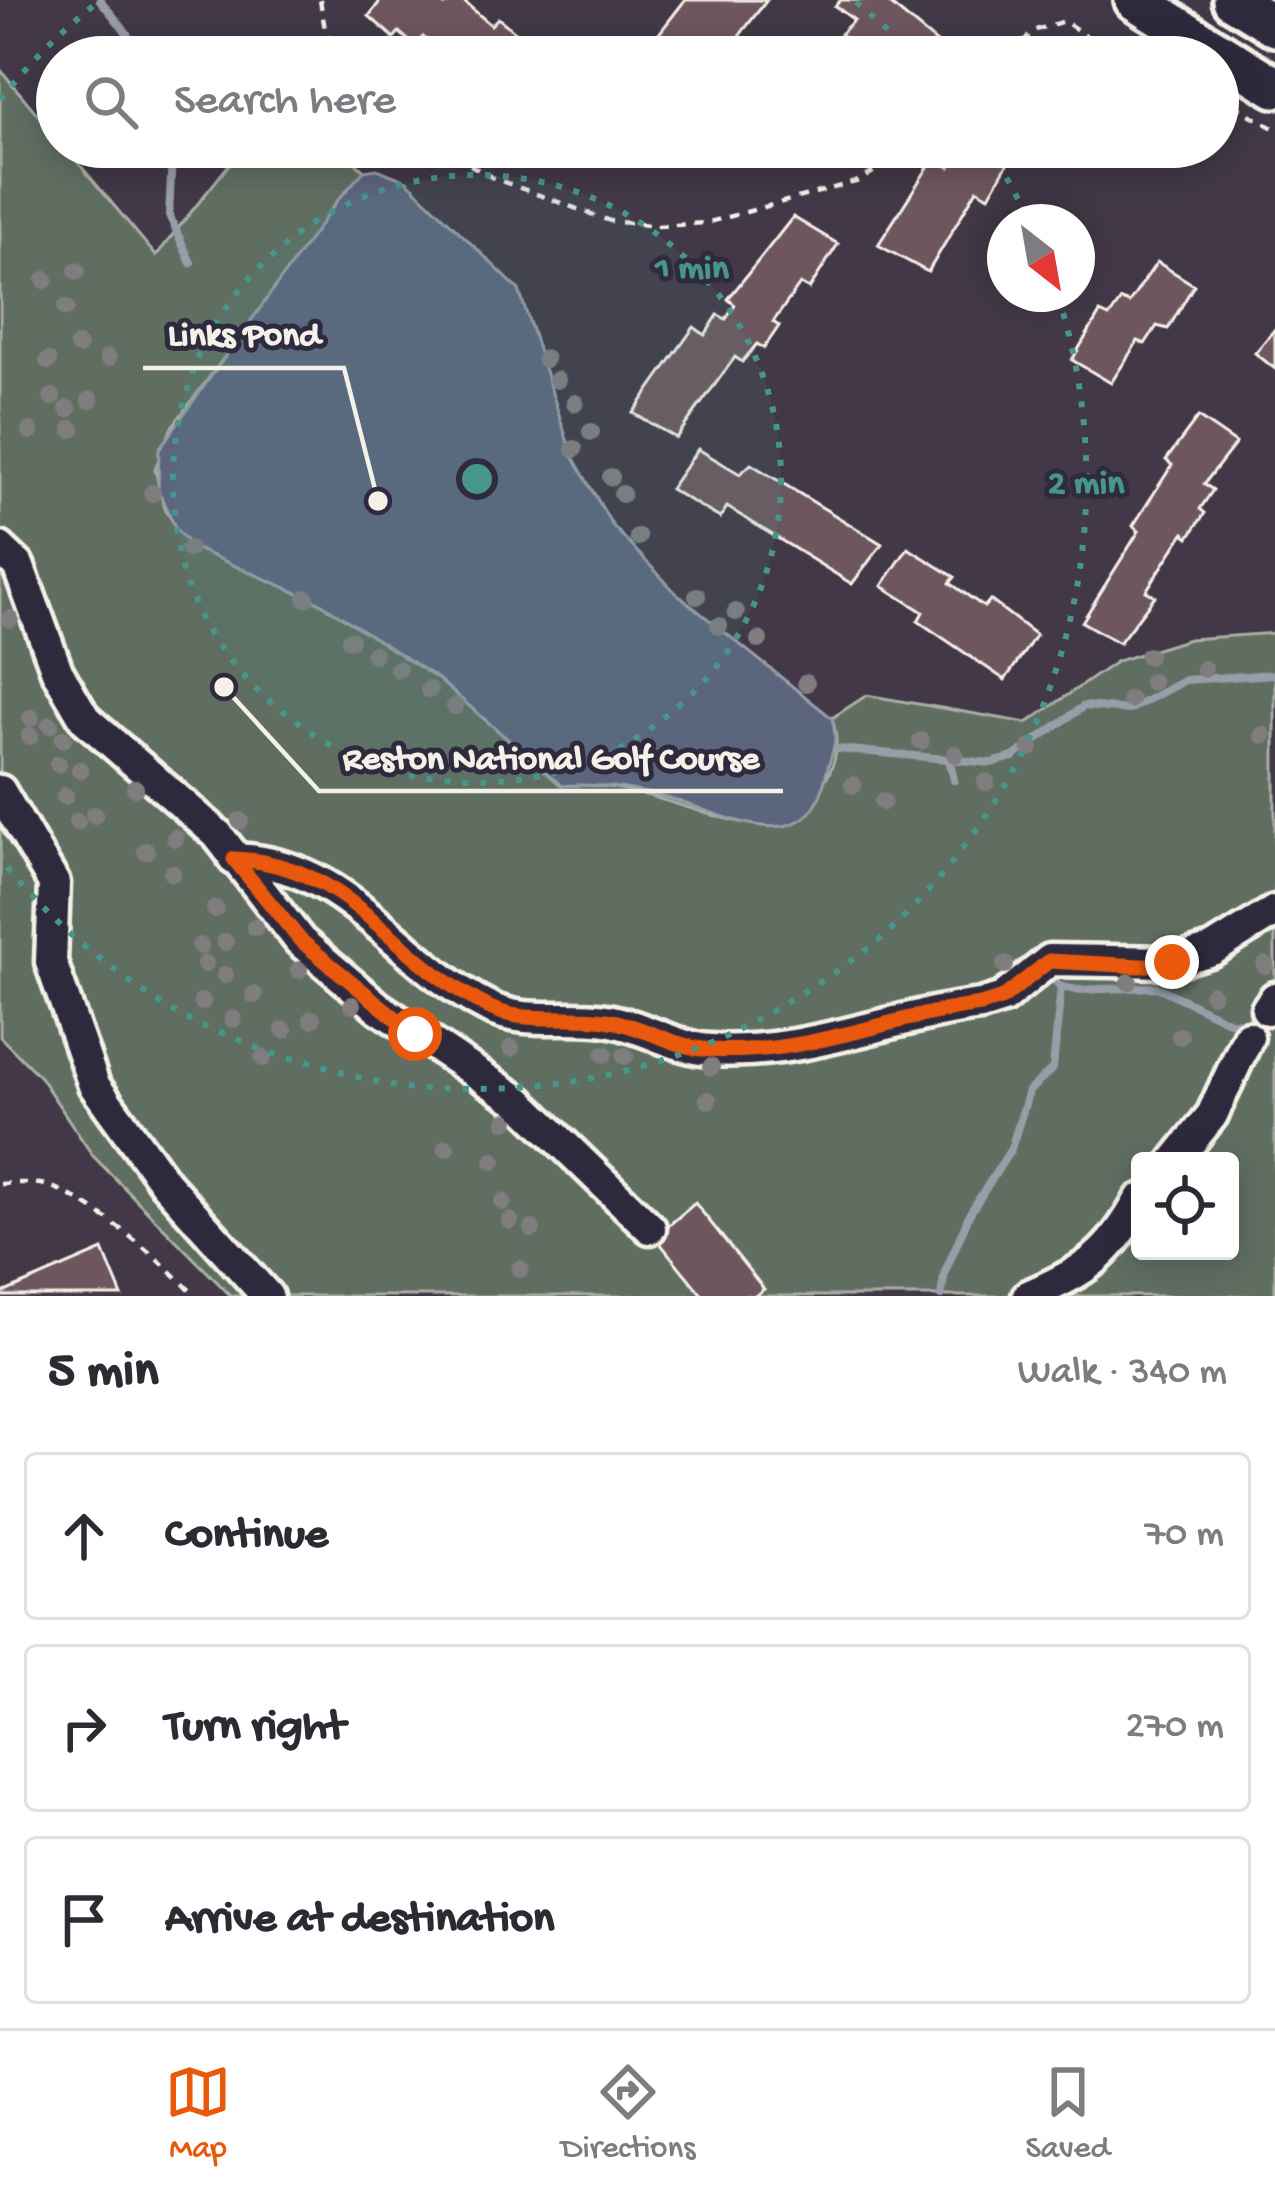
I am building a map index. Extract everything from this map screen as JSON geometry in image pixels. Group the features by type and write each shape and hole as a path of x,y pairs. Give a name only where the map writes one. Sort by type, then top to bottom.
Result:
{"main road":[{"path":"1135,0 1193,36"},
{"path":"1233,0 1275,26"},
{"path":"1239,65 1275,87"}],"lane":[{"path":"0,548 18,565 57,671 86,718 217,834 300,940 333,970 415,1034 520,1102 650,1228"},
{"path":"0,791 54,883 51,962 94,1085 154,1170 266,1296"},
{"path":"234,859 286,866 338,888 401,950 447,985 495,1011 608,1020 708,1050 830,1041 981,1005 1003,998 1049,961 1140,966 1172,962 1212,950 1275,911"},
{"path":"1181,1152 1212,1115 1248,1037"},
{"path":"1028,1296 1084,1270 1115,1246 1131,1217"}],"path":[{"path":"320,0 329,36"},
{"path":"1029,36 1045,22 1064,21 1086,36"},
{"path":"1239,108 1275,129"},
{"path":"476,168 610,221 658,226 706,223 859,181 880,168"},
{"path":"0,1184 36,1182 60,1190 158,1260 195,1296"}],"green space":[{"path":"0,69 36,113 36,168 83,168 156,256 226,168 364,171 172,427 155,469 165,510 192,547 319,602 438,679 562,786 615,788 770,827 823,783 835,755 832,718 867,695 1027,723 1117,661 1189,639 1275,633 1275,1296 231,1296 93,1156 40,1077 0,1037"}],"water":[{"path":"377,169 407,181 519,290 572,455 612,525 678,595 832,718 835,743 825,779 816,805 801,820 761,826 644,793 562,786 438,679 319,602 192,547 176,529 158,490 159,449 337,201 364,171"}],"building":[{"path":"381,0 437,0 444,5 462,0 491,25 498,18 520,36 404,36 399,32 392,36 369,16"},
{"path":"685,0 767,0 739,36 657,36"},
{"path":"841,0 885,0 929,36 843,36 854,20 835,6"},
{"path":"928,168 1005,168 989,196 977,189 928,272 878,245"},
{"path":"793,217 838,244 809,289 800,284 773,322 779,326 764,348 757,344 742,362 735,357 676,438 633,413 694,327 705,335 718,315 726,319 735,305 728,299"},
{"path":"1157,262 1194,285 1168,329 1157,326 1145,344 1138,341 1111,383 1072,360 1100,313 1109,317 1121,300 1129,303"},
{"path":"1275,329 1275,369 1255,353"},
{"path":"1198,417 1236,443 1204,484 1213,490 1200,509 1205,513 1189,537 1184,533 1146,591 1155,596 1119,643 1082,622 1139,531 1133,526 1172,465 1166,460"},
{"path":"698,449 740,474 751,464 882,544 852,584 727,507 720,518 670,489"},
{"path":"908,548 955,577 950,583 984,607 990,600 1036,635 1005,680 918,621 923,612 882,586"},
{"path":"695,1203 764,1289 755,1296 703,1296 655,1237"},
{"path":"103,1250 122,1296 0,1296 0,1294"}],"waterway":[{"path":"100,0 128,36"},
{"path":"171,168 169,215 191,263"},
{"path":"838,749 991,763 1013,757 1084,706 1129,710 1185,680 1275,674"},
{"path":"949,759 954,780"},
{"path":"1050,976 1061,987 1077,990 1157,987 1230,1022 1275,1024"},
{"path":"941,1296 945,1272 970,1213 1011,1149 1029,1091 1053,1068 1061,987"}],"place":[{"name":"Links Pond","path":"378,501"},
{"name":"Reston National Golf Course","path":"224,687"}],"route":[{"path":"415,1034 300,940 234,859 266,860 306,871 338,888 401,950 447,985 495,1011 608,1020 708,1050 830,1041 947,1009 981,1005 1003,998 1049,961 1140,966 1172,962"}]}
